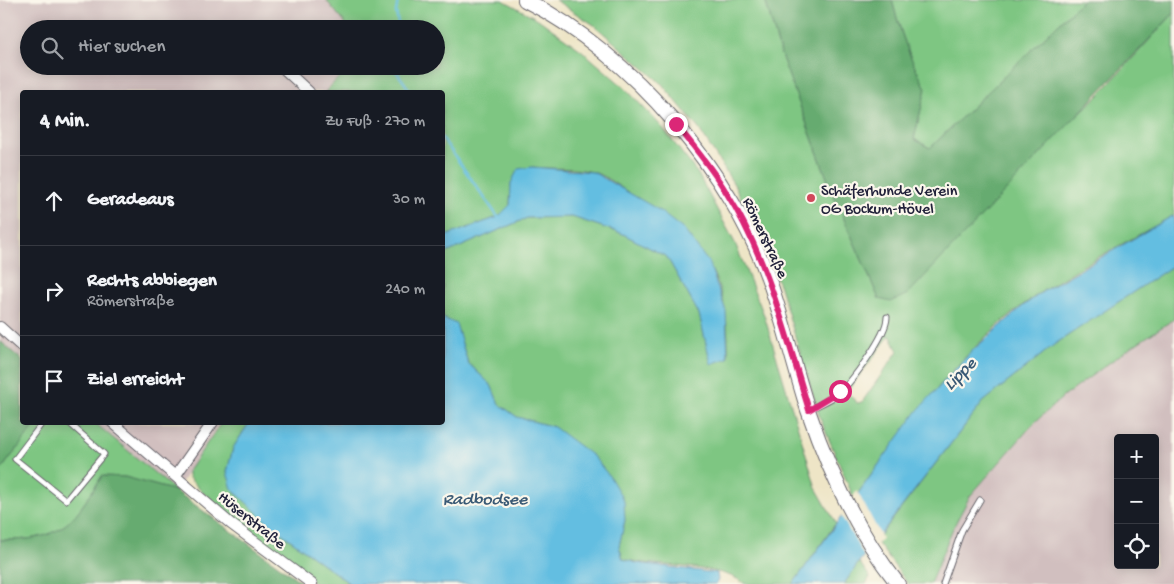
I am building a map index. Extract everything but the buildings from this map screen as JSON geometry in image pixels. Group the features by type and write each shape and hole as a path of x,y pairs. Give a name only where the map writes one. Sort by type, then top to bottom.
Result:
{"main road":[{"name":"Römerstraße","path":"525,0 588,40 633,79 676,124 716,177 738,214 771,285 809,410 847,504 878,558 898,584"}],"street":[{"path":"291,75 307,90"},
{"path":"0,327 20,345"},
{"name":"Hüserstraße","path":"116,425 231,524 312,584"},
{"path":"176,475 211,425"}],"lane":[{"path":"809,410 836,395 846,384 882,336 887,326 887,317"},
{"path":"41,425 15,459 66,500 104,456 102,452 71,425"},
{"path":"943,584 962,530 980,500"}],"shaded area":[{"path":"0,0 327,0 343,20 20,20 20,75 341,75 327,90 20,90 20,358 0,341"},
{"path":"1174,319 1174,584 927,584 930,583 953,528 970,496 1034,423 1064,396 1124,352"},
{"path":"97,425 219,425 176,491"}],"green space":[{"path":"326,0 503,0 538,19 581,50 625,88 662,127 698,174 735,243 764,315 816,488 836,523 793,584 745,584 734,577 720,572 623,559 619,546 625,520 554,427 517,417 499,404 491,385 468,363 456,324 445,319 446,253 527,218 572,217 621,233 667,257 699,314 711,363 728,358 724,304 717,281 707,261 693,243 656,210 598,174 578,169 532,167 511,183 510,205 498,217 445,236 445,90 327,90 341,75 445,75 445,20 343,20"},
{"path":"555,0 765,0 781,55 833,194 879,299 1098,96 1174,13 1174,215 1059,280 1023,305 998,326 952,371 931,396 854,499 820,418 780,287 766,251 735,186 699,129 662,84 594,25","holes":["890,335 898,351 862,402 857,403 847,392"]},
{"path":"765,0 892,0 906,45 926,88 914,139 930,148 1083,0 1174,0 1174,13 908,294 891,302 879,299 833,194 781,55"},
{"path":"892,0 1083,0 930,148 914,139 926,88 906,45"},
{"path":"1174,265 1174,319 1124,352 1064,396 1034,423 970,496 953,528 930,584 908,584 876,541 983,402 1055,344"},
{"path":"0,341 20,358 20,425 35,425 0,471"},
{"path":"35,425 97,425 176,491 125,477 102,476 82,507 63,527 38,537 21,540 0,540 0,471"},
{"path":"220,425 248,425 233,448 227,472 269,524 350,584 316,584 223,514 188,477 188,471"},
{"path":"102,476 125,477 176,491 304,584 0,584 0,540 21,540 38,537 63,527 82,507"},
{"path":"859,562 870,577 866,584 844,584"}],"water":[{"path":"532,167 593,172 657,209 684,230 709,263 726,311 728,358 711,364 699,314 667,257 621,233 572,217 527,218 445,255 445,236 498,217 510,205 511,183 518,169"},
{"name":"Lippe","path":"1174,215 1174,265 1055,344 983,402 844,584 793,584 918,410 972,351 1023,306 1045,290"},
{"name":"Radbodsee","path":"445,319 456,324 468,363 491,385 499,404 517,417 554,427 593,456 610,477 624,501 625,520 619,546 623,559 637,563 717,573 718,580 716,584 350,584 269,524 232,489 227,472 233,448 248,425 445,425"}],"pier":[{"path":"857,491 882,538 865,558 840,514"}],"waterway":[{"path":"397,20 396,12 398,0"},
{"path":"399,75 410,90"},
{"path":"445,142 498,217"}],"place":[{"name":"Schäferhunde Verein OG Bockum-Hövel","path":"811,198"}],"route":[{"path":"676,124 727,192 758,253 771,285 809,410 830,399 840,391"}]}
